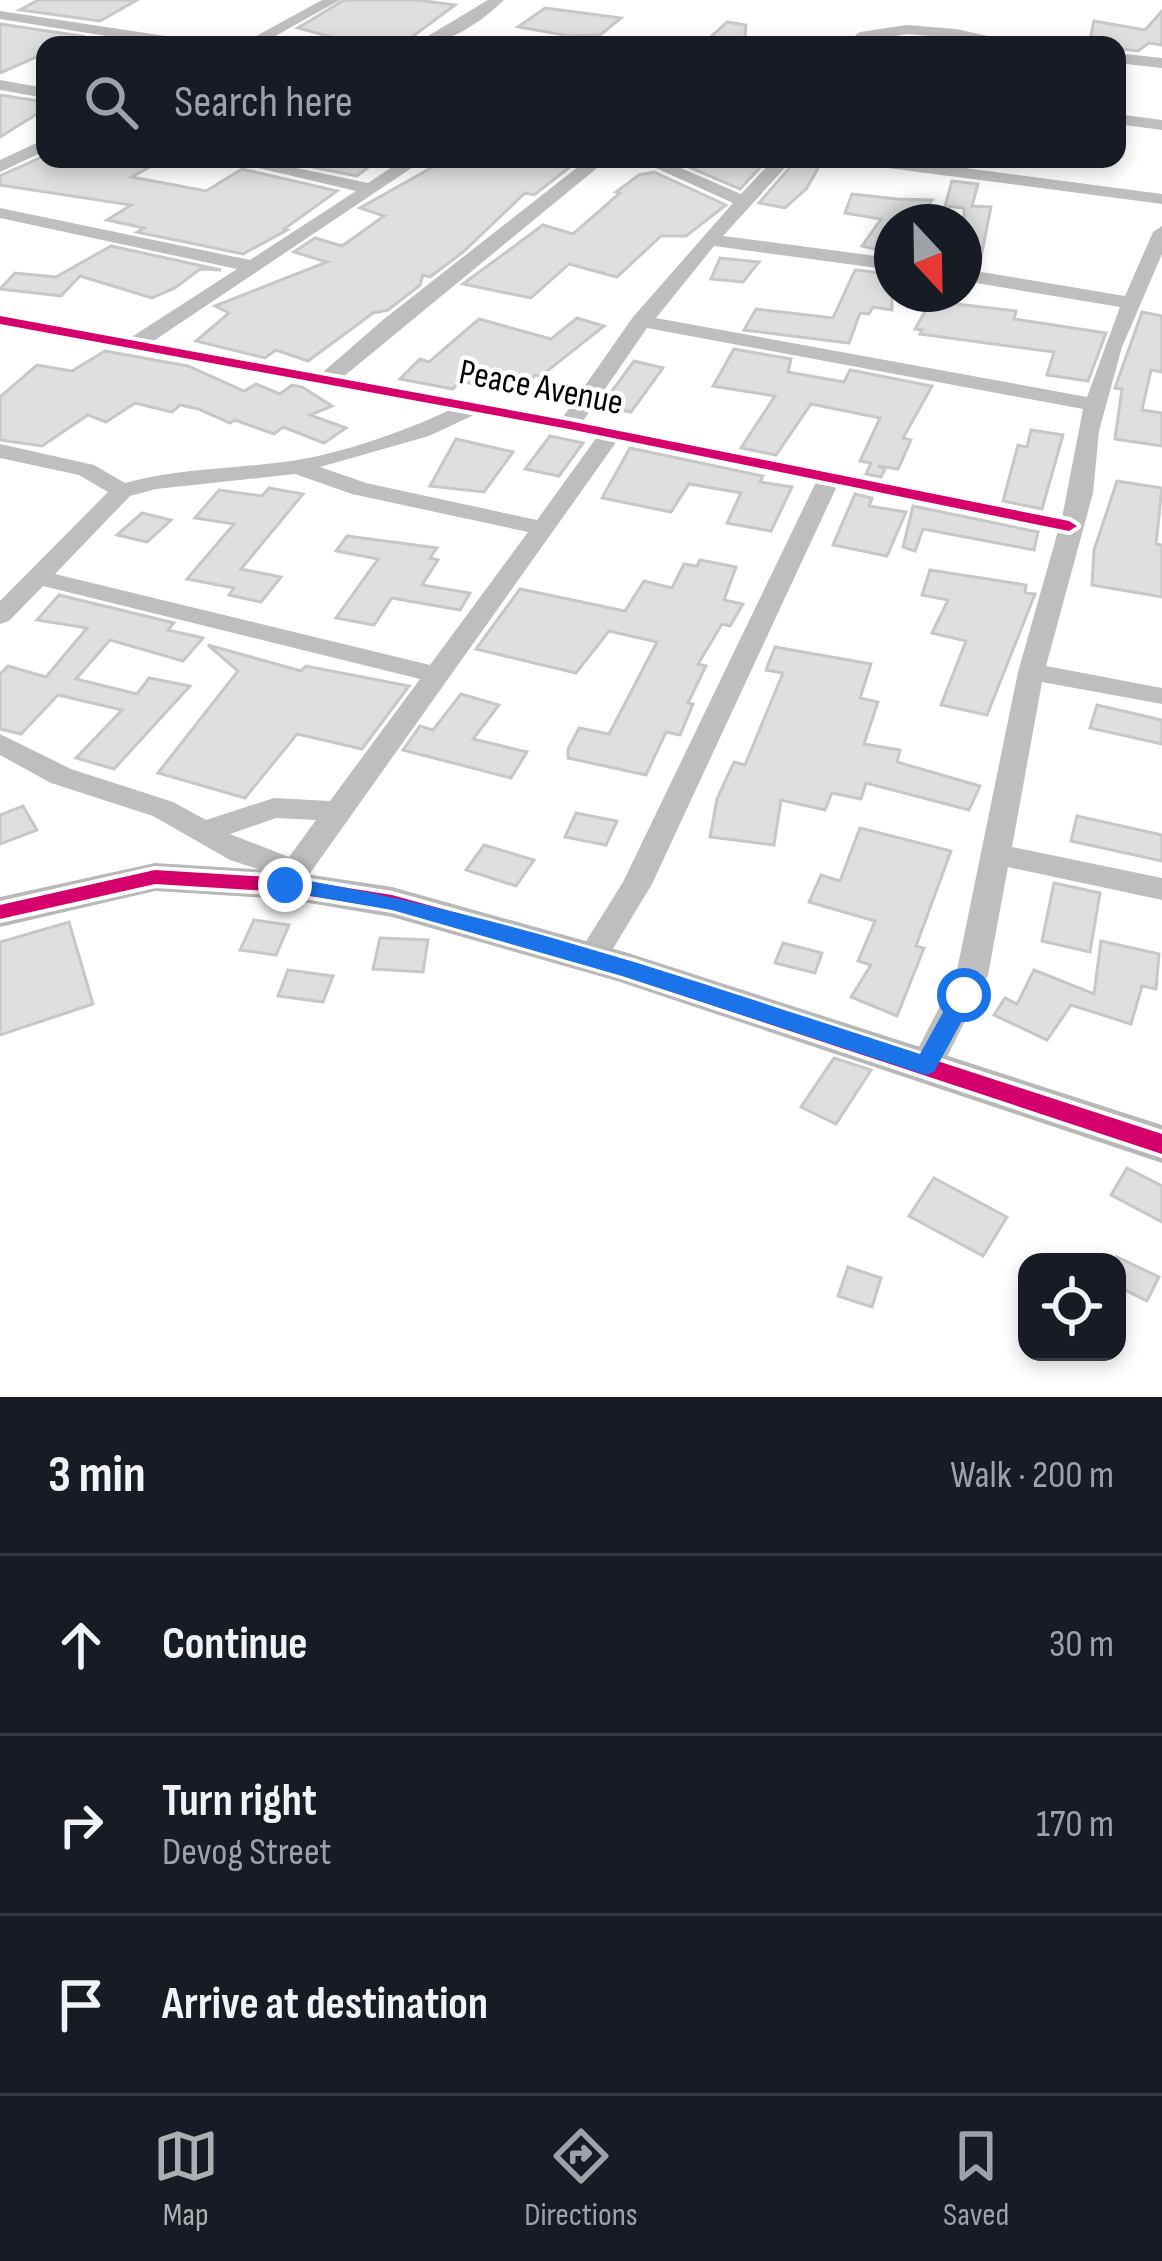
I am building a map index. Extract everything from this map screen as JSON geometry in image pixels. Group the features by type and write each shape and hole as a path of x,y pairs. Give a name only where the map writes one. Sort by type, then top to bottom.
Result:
{"street":[{"path":"265,36 333,0"},
{"path":"439,36 467,22 490,1"},
{"path":"0,15 134,36"},
{"path":"862,36 870,30 893,28 953,36"},
{"path":"1126,59 1162,63"},
{"path":"0,86 36,92"},
{"path":"1126,120 1162,125"},
{"path":"0,166 36,148"},
{"path":"272,168 368,188"},
{"path":"135,344 401,168"},
{"path":"326,381 391,323 588,168"},
{"path":"666,168 743,201"},
{"path":"569,425 640,321 707,239 775,168"},
{"path":"926,168 1162,199"},
{"path":"0,213 251,266"},
{"path":"926,1066 972,975 1030,672 1081,493 1096,406 1112,347 1146,291 1162,232"},
{"path":"707,239 874,262"},
{"path":"982,277 1146,291"},
{"name":"Peace Avenue","path":"0,320 569,425 1070,526"},
{"path":"640,321 1096,406"},
{"path":"0,616 122,491 155,482 297,467 421,431 472,408"},
{"path":"290,877 611,434"},
{"path":"0,451 86,470 122,491"},
{"path":"297,467 360,489 542,528"},
{"path":"591,958 638,884 830,478"},
{"path":"42,578 435,674"},
{"path":"1030,672 1162,696"},
{"path":"0,743 61,776 163,809 290,877 591,958 1162,1144"},
{"path":"203,832 274,808 337,812"},
{"path":"994,854 1162,889"},
{"path":"0,912 155,878 290,877"}],"building":[{"path":"38,0 137,0 100,21 20,10"},
{"path":"344,0 455,5 413,36 328,36 298,28"},
{"path":"545,8 621,18 600,35 570,36 518,27"},
{"path":"1162,11 1162,45 1149,43 1138,51 1126,50 1126,36 1091,36 1094,21 1145,30"},
{"path":"727,22 746,25 745,36 712,36"},
{"path":"0,24 81,36 36,36 36,57 0,73"},
{"path":"0,95 36,101 36,115 0,137"},
{"path":"36,160 36,168 148,168 132,177 206,191 242,169 337,191 287,230 243,254 137,232 144,228 107,220 131,205 0,185 0,176"},
{"path":"316,168 367,168 357,176"},
{"path":"431,168 569,168 534,195 525,193 463,252 430,277 423,275 420,285 388,310 373,313 308,361 276,350 265,358 196,341 229,313 215,306 327,262 294,252 315,238 342,246 384,216 360,208"},
{"path":"691,168 760,168 740,189"},
{"path":"789,168 818,168 807,188 785,208 759,203"},
{"path":"654,172 726,205 686,236 661,236 617,277 569,264 531,298 463,284 543,225 573,234 620,193 616,192 639,175"},
{"path":"952,181 978,184 973,204 946,204"},
{"path":"852,194 932,200 929,204 874,204 874,218 845,213"},
{"path":"982,207 991,207 982,252"},
{"path":"874,229 874,249 862,246"},
{"path":"111,246 221,270 200,269 152,298 80,276 61,296 0,289 15,273 56,277"},
{"path":"720,258 759,262 743,282 711,279"},
{"path":"855,270 874,272 874,307 869,314 860,313 849,343 744,330 756,309 833,318"},
{"path":"982,307 1016,311 1014,319 1106,333 1088,381 1047,375 1054,352 920,334 922,330 915,329 925,312 982,312"},
{"path":"1142,312 1162,316 1162,372 1151,370 1142,410 1162,413 1162,446 1115,439 1122,389 1115,388"},
{"path":"577,318 604,326 541,376 535,375 520,393 459,381 453,389 400,379 420,359 429,362 479,319 551,339"},
{"path":"734,349 791,359 788,372 844,382 850,370 932,386 903,438 911,440 898,469 878,466 885,469 881,477 866,474 871,463 860,461 880,418 811,404 776,455 741,448 775,396 713,386"},
{"path":"105,351 188,366 244,391 256,384 280,394 292,385 302,387 332,406 310,415 346,428 324,443 283,427 274,434 180,405 172,412 135,403 106,422 88,415 42,446 0,440 0,397 37,365 72,371"},
{"path":"634,361 663,368 631,412 601,406"},
{"path":"1031,430 1063,435 1042,509 1003,501 1018,445 1027,447"},
{"path":"550,436 583,443 559,476 525,469"},
{"path":"456,439 513,452 484,492 430,486"},
{"path":"630,448 763,476 760,482 792,487 771,531 727,523 741,493 689,484 671,512 602,498"},
{"path":"1117,481 1162,488 1156,544 1162,545 1162,597 1092,585 1094,550"},
{"path":"269,488 303,494 241,569 281,577 261,602 229,595 234,588 187,579 234,524 195,518 219,490 262,496"},
{"path":"855,494 872,498 869,506 906,512 887,556 833,545"},
{"path":"913,506 1038,532 1034,550 923,529 915,551 903,547"},
{"path":"142,513 171,520 147,542 117,535"},
{"path":"347,536 437,548 430,558 438,560 422,585 470,593 460,610 392,598 374,625 336,618 378,559 336,551"},
{"path":"700,560 736,567 724,600 743,604 730,626 722,624 698,664 706,666 688,703 693,704 680,735 666,732 646,775 568,758 568,749 579,728 609,734 657,642 609,631 576,673 476,649 520,589 625,611 644,581 672,588 684,564 697,566"},
{"path":"930,570 1026,585 1025,593 1035,594 987,715 941,705 966,641 932,633 948,600 922,595"},
{"path":"59,595 174,623 168,630 203,638 183,661 110,640 76,679 137,694 149,678 190,686 114,769 76,758 122,710 58,695 21,734 0,729 0,674 8,666 46,677 87,628 37,620"},
{"path":"208,645 301,671 306,666 409,686 362,749 297,734 245,798 158,773 238,671"},
{"path":"775,647 871,664 860,698 878,702 864,744 900,750 897,762 980,786 969,810 866,783 861,799 832,793 825,810 781,800 774,845 710,837 717,799 734,762 745,765 783,673 766,670"},
{"path":"461,694 499,705 473,739 527,752 511,778 403,750 420,726 433,730"},
{"path":"1097,705 1162,720 1162,744 1090,728"},
{"path":"23,806 37,830 0,844 0,815"},
{"path":"576,813 617,821 606,845 565,837"},
{"path":"1077,816 1162,835 1162,861 1071,841"},
{"path":"860,828 951,851 916,946 924,948 897,1016 851,997 871,965 858,961 875,921 809,902 821,875 840,881"},
{"path":"484,845 534,860 516,886 466,870"},
{"path":"1054,883 1100,893 1090,952 1042,941"},
{"path":"254,920 289,925 276,955 240,950"},
{"path":"69,922 93,1004 0,1035 0,942"},
{"path":"380,938 428,940 423,972 373,969"},
{"path":"1101,941 1159,954 1156,989 1142,986 1131,1024 1071,1005 1047,1040 994,1015 1005,998 1017,1004 1034,970 1094,994"},
{"path":"783,943 822,953 815,973 775,963"},
{"path":"288,970 333,976 323,1002 278,996"},
{"path":"834,1058 871,1070 836,1124 801,1107"},
{"path":"1127,1168 1162,1186 1162,1222 1111,1195"},
{"path":"934,1178 1007,1217 983,1256 909,1216"},
{"path":"1126,1261 1159,1277 1147,1301 1126,1290"},
{"path":"848,1267 881,1278 872,1307 838,1296"}],"cycle path":[{"path":"0,320 569,425 1069,526"},
{"path":"0,912 155,877 285,885 392,902 625,968 1162,1144"}],"route":[{"path":"285,885 392,902 625,968 926,1066 964,995"}]}
